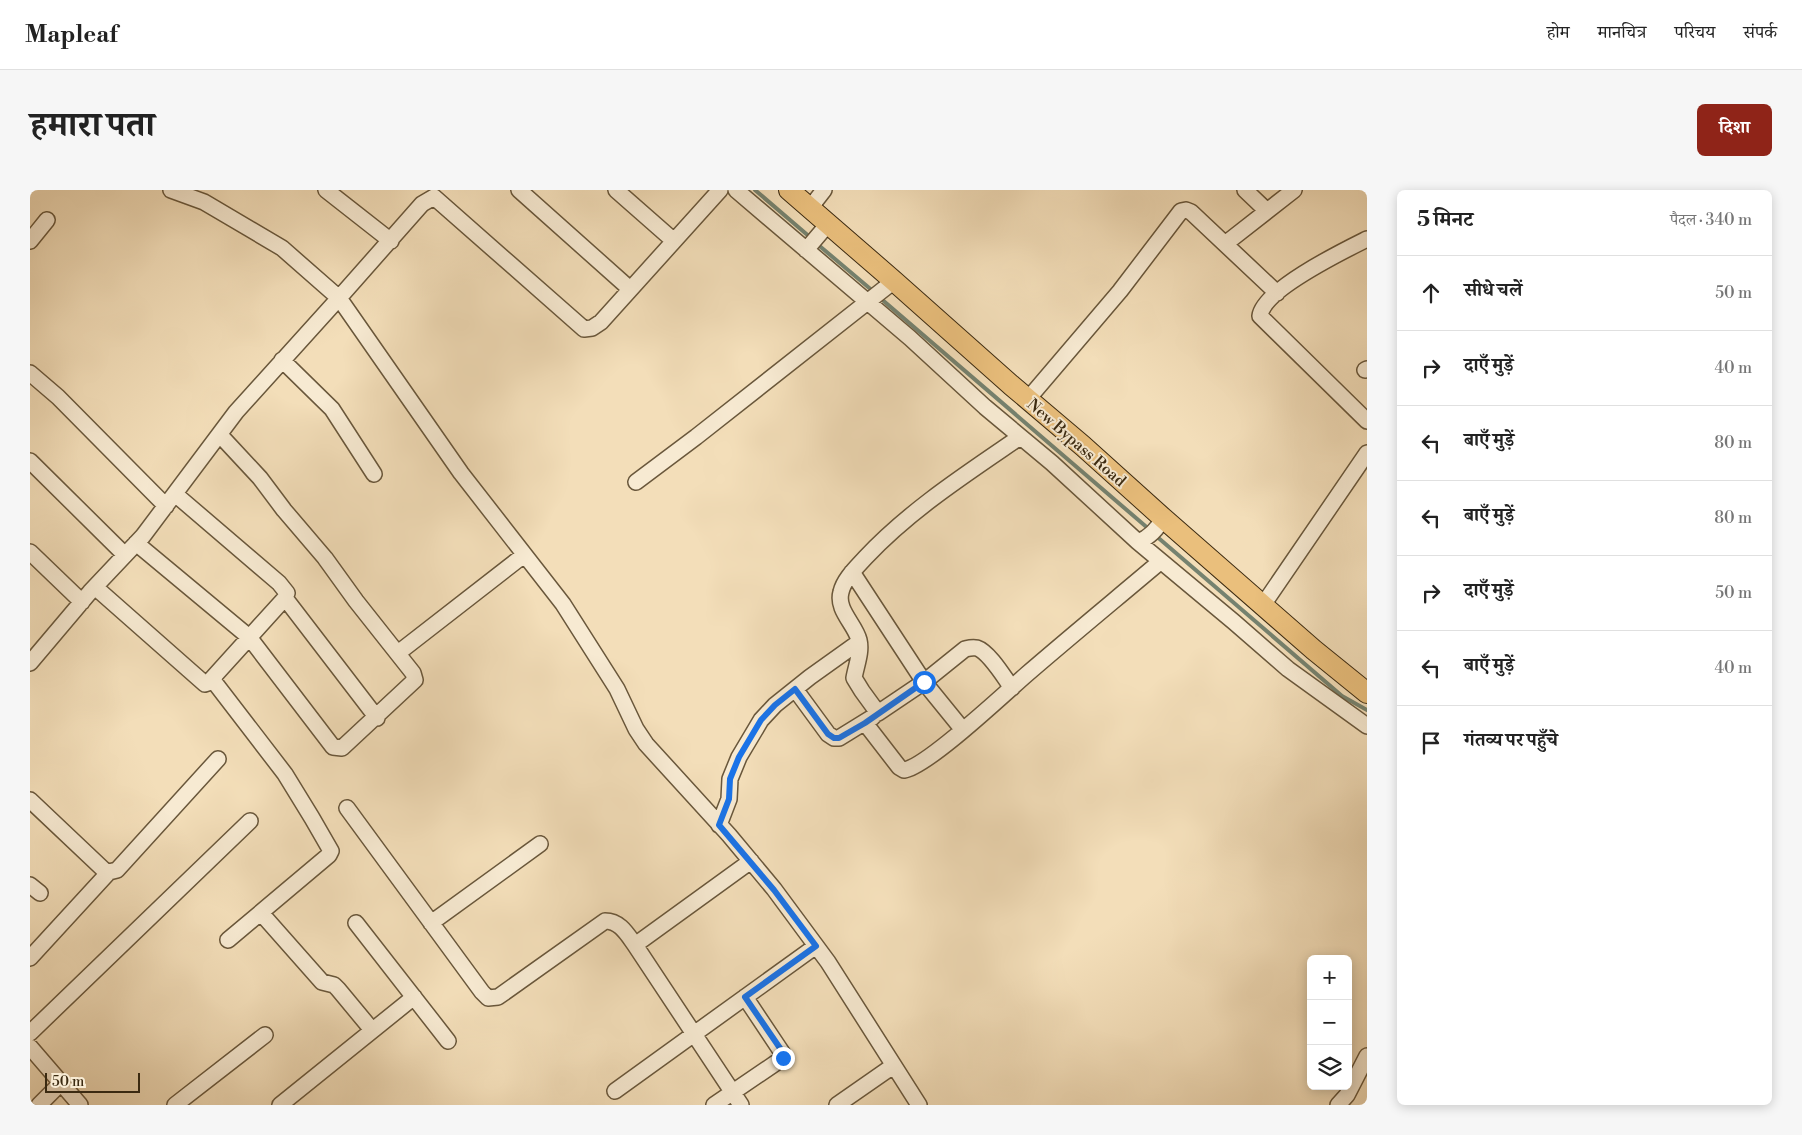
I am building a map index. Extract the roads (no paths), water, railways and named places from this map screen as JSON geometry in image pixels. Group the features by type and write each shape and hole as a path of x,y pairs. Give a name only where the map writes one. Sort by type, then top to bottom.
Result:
{"main road":[{"name":"New Bypass Road","path":"789,190 810,208 816,238 879,293 1028,399 1083,446 1151,532 1263,605 1367,693"}],"street":[{"path":"171,190 204,202 282,248 339,298 461,473 568,612 617,689 636,729 646,744 774,890 816,946 919,1105"},
{"path":"326,190 390,241"},
{"path":"519,190 630,289"},
{"path":"616,190 674,241"},
{"path":"30,663 95,587 136,543 236,412 422,204 434,197 439,200 584,329 592,328 601,322 720,190"},
{"path":"736,190 816,238 879,293 910,338 985,407 1052,464 1151,532 1161,562 1288,669 1367,726"},
{"path":"810,208 824,190"},
{"path":"1245,190 1267,211"},
{"path":"1225,244 1294,190"},
{"path":"1028,399 1120,291 1181,211 1191,212 1277,293"},
{"path":"30,240 47,220"},
{"path":"1367,239 1321,262 1277,293 1263,306 1260,316 1367,421"},
{"path":"636,482 879,293"},
{"path":"282,360 332,409 374,474"},
{"path":"30,373 170,500 279,583 287,593 285,598 212,679 205,684 95,587"},
{"path":"136,543 249,637 334,747 342,748 377,718 415,680 412,672 398,653 356,601 325,558 284,510 260,478 220,434"},
{"path":"854,678 860,652 859,642 840,600 841,590 852,572 888,534 926,503 1020,437"},
{"path":"1263,605 1367,453"},
{"path":"30,461 125,555"},
{"path":"30,552 82,602"},
{"path":"398,653 524,555"},
{"path":"865,723 899,768 904,770 914,766 936,752 963,730 1161,562"},
{"path":"852,572 924,682 963,730"},
{"path":"285,598 377,718"},
{"path":"719,825 729,799 730,779 739,757 761,720 775,705 795,689 859,642"},
{"path":"795,689 828,734 834,738 839,738 865,723 924,682 965,650 972,647 978,648 986,654 1012,688"},
{"path":"838,656 878,714"},
{"path":"212,679 284,774 331,851 329,855 228,940"},
{"path":"30,958 109,872 117,870 218,759"},
{"path":"30,800 104,870 109,872"},
{"path":"347,808 488,998 498,997 605,921 612,921 622,928 635,944 737,1099"},
{"path":"30,1033 250,821"},
{"path":"431,923 540,844"},
{"path":"635,944 751,862"},
{"path":"261,913 322,982 334,985 338,989 372,1030"},
{"path":"356,923 448,1041"},
{"path":"615,1091 816,946"},
{"path":"280,1105 414,997"},
{"path":"714,1105 737,1099 780,1061 784,1054 745,997"},
{"path":"175,1105 265,1035"},
{"path":"30,1047 80,1105"},
{"path":"1338,1105 1347,1095 1367,1056"},
{"path":"837,1105 894,1066"},
{"path":"39,1105 61,1083"}],"waterway":[{"path":"755,190 811,238"},
{"path":"816,243 874,292"},
{"path":"879,297 1150,530"},
{"path":"1155,535 1342,696 1367,710"}]}
